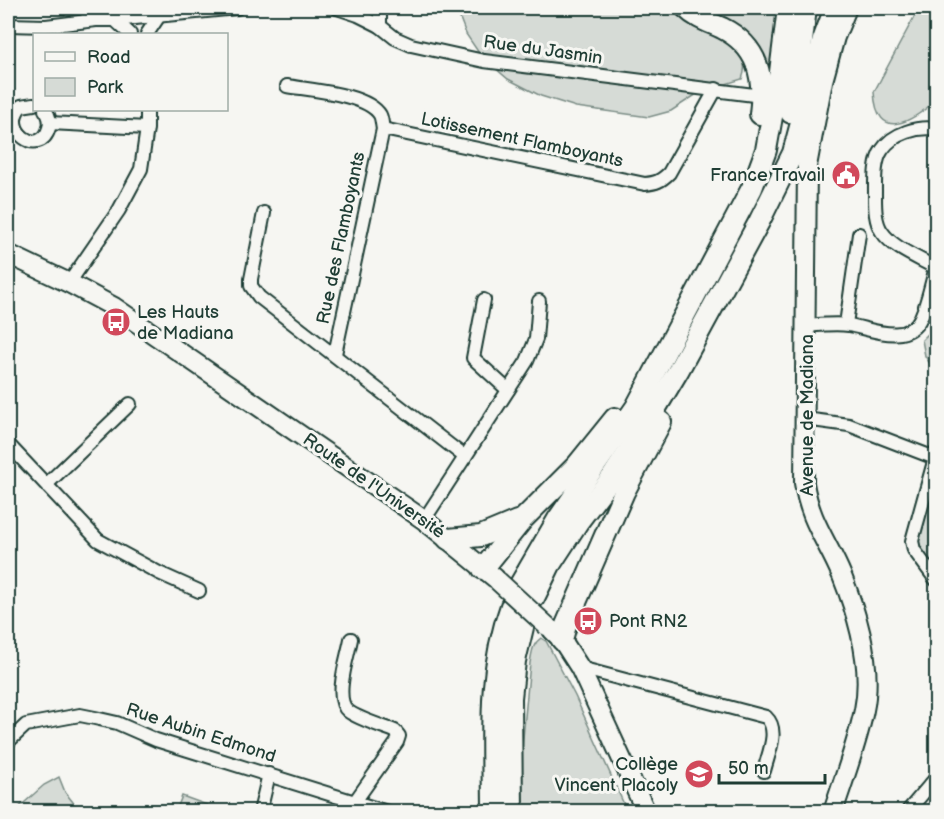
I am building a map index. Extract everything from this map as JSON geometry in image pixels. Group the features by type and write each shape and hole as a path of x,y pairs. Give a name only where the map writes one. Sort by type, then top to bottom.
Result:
{"main road":[{"path":"686,8 699,18 729,32 746,46 758,66 763,90 760,114 747,166 697,294"},
{"path":"788,8 780,72 766,150 752,188 636,407 558,519 526,592 561,548 644,428 759,222 793,153 835,8"},
{"path":"759,222 783,154 798,75 806,8"},
{"name":"Avenue de Madiana","path":"833,812 865,709 865,656 854,610 841,574 811,514 804,483 807,166 823,81 835,37 848,8"},
{"name":"Route de l'Université","path":"9,257 69,283 114,307 424,520 491,575 562,640 580,668 646,812"},
{"path":"562,640 566,625 624,492 679,387 711,310"},
{"path":"491,575 523,519 577,465 663,357"},
{"path":"448,539 481,536 523,519"},
{"path":"493,812 491,707 502,631 518,613 510,698 512,812"}],"street":[{"path":"82,8 96,20"},
{"path":"8,25 46,26 237,8"},
{"name":"Rue du Jasmin","path":"337,8 358,15 411,45 484,62 754,95"},
{"path":"380,8 380,26"},
{"path":"148,33 159,16"},
{"path":"115,20 129,33"},
{"path":"287,86 358,99 375,109 381,117 383,129"},
{"name":"Lotissement Flamboyants","path":"383,129 645,184 654,183 663,180 669,173 716,89"},
{"path":"33,104 27,104 16,110 12,122 16,134 26,141 38,140 48,132 50,123 45,111"},
{"path":"69,283 119,210 141,169 147,111"},
{"path":"50,123 147,128"},
{"name":"Rue des Flamboyants","path":"335,354 383,129"},
{"path":"807,326 846,324 888,335 906,331 921,318 936,268 901,248 882,231 877,222 875,184 881,151 890,141 901,134 916,130 936,129"},
{"name":"Rue des Flamboyants","path":"264,213 251,286 271,308 335,354 465,457"},
{"path":"846,324 859,234"},
{"path":"484,300 473,358 508,390"},
{"path":"424,520 527,360 536,339 539,301"},
{"path":"46,484 130,404"},
{"path":"805,419 849,425 935,458 912,542 914,550 936,580"},
{"path":"8,444 98,540 159,573 199,591"},
{"path":"351,639 340,693 342,704 348,711 395,731 399,736 356,800"},
{"path":"580,668 766,717 773,723 774,730 764,771"},
{"name":"Rue Aubin Edmond","path":"8,742 26,725 80,715 117,723 156,740 356,800 387,812"},
{"path":"260,812 269,774"},
{"path":"907,812 936,778"}],"green space":[{"path":"456,8 675,8 685,20 736,49 742,58 744,67 742,79 700,92 671,111 649,117 576,107 541,96 508,79 481,56 466,34"},
{"path":"701,8 777,8 771,75 752,43"},
{"path":"919,8 936,8 936,100 907,120 889,123 882,118 877,108 874,92"},
{"path":"928,334 936,338 936,373 925,356 922,340"},
{"path":"936,468 936,570 916,545"},
{"path":"541,638 546,641 575,696 627,811 521,812 521,760 530,663 534,646"},
{"path":"59,777 65,792 80,811 15,811 44,785"},
{"path":"182,796 215,808 214,811 176,811"}],"place":[{"name":"France Travail","path":"846,175"},
{"name":"Les Hauts de Madiana","path":"116,322"},
{"name":"Pont RN2","path":"588,621"},
{"name":"Collège Vincent Placoly","path":"699,774"}]}
